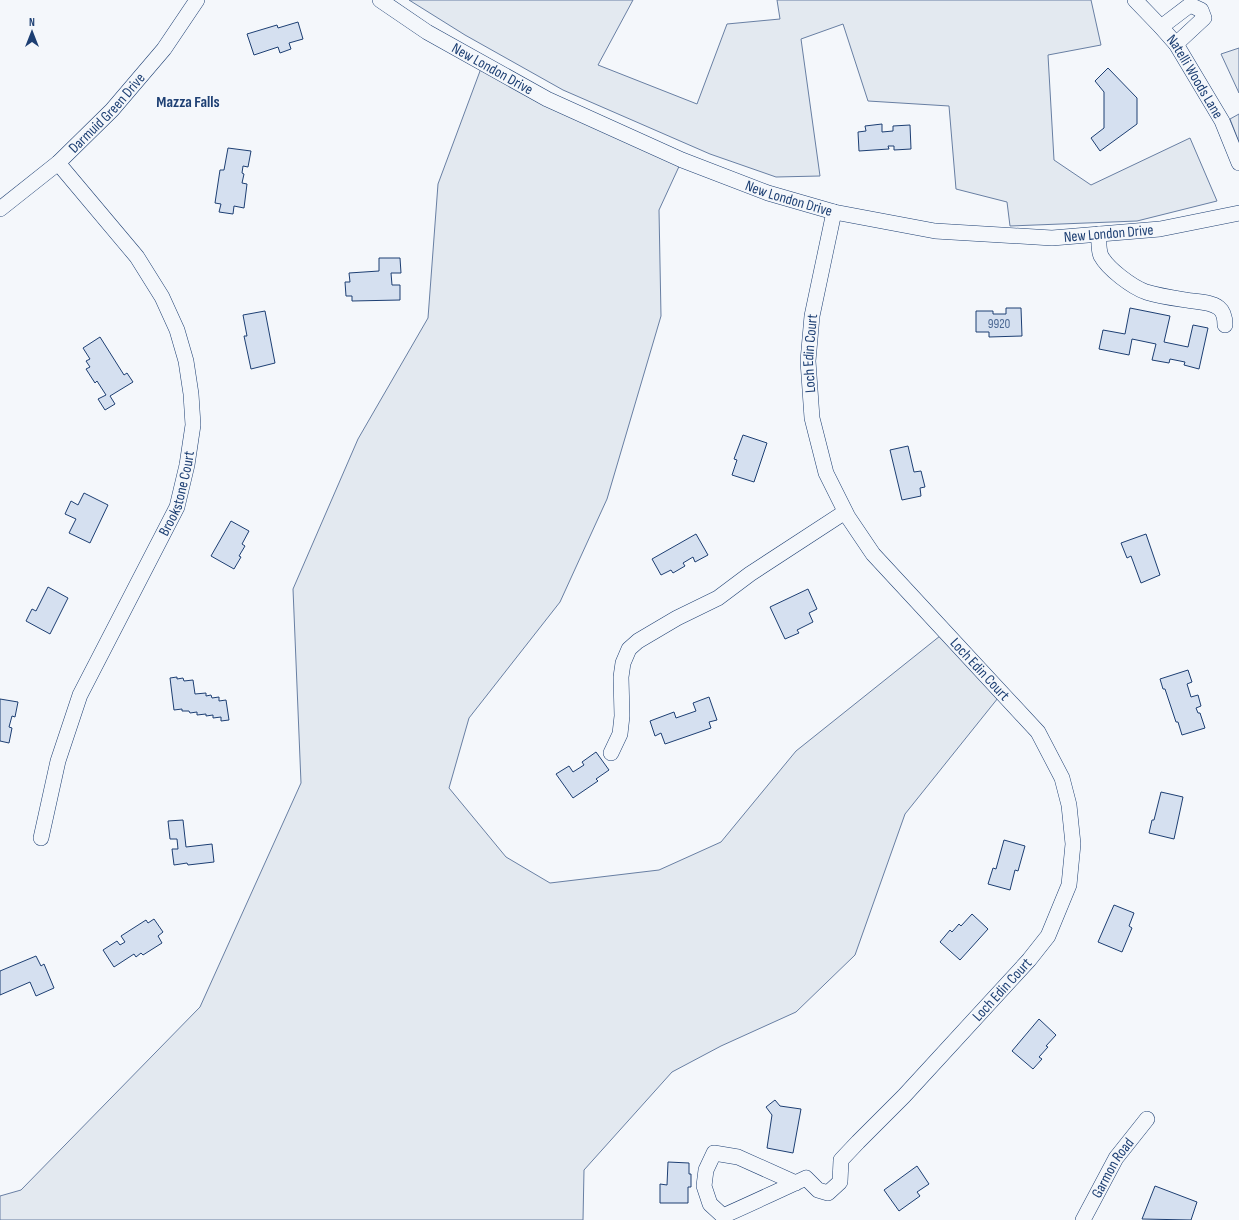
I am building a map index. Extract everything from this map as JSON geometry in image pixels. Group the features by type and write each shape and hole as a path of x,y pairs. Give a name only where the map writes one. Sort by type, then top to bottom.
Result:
{"street":[{"name":"Darmuid Green Drive","path":"0,209 58,163 112,110 164,49 197,0"},
{"name":"New London Drive","path":"380,0 427,32 547,99 682,160 768,193 834,212 935,231 1052,238 1160,229 1239,213"},
{"name":"Natelli Woods Lane","path":"1135,0 1176,44 1222,121 1239,163"},
{"path":"1161,27 1190,5 1201,10 1204,18 1176,44"},
{"name":"Brookstone Court","path":"40,838 58,761 80,695 177,507 188,465 193,425 192,394 186,361 177,330 162,297 137,257 58,163"},
{"name":"Loch Edin Court","path":"796,1182 806,1178 818,1190 828,1193 840,1182 841,1160 904,1096 1029,960 1048,936 1069,885 1073,844 1069,805 1062,778 1038,732 873,554 845,512 826,473 812,418 808,361 812,316 834,212"},
{"path":"1099,234 1101,255 1110,268 1118,275 1145,292 1211,304 1219,308 1223,313 1225,325"},
{"path":"611,754 620,734 622,716 621,677 623,663 629,649 638,641 678,618 718,598 750,574 845,512"},
{"name":"Garmon Road","path":"1083,1220 1116,1158 1147,1119"},
{"path":"714,1152 738,1156 796,1182 723,1216 710,1204 704,1186 706,1170 714,1152"}],"shaded area":[{"path":"409,0 633,0 598,65 697,104 727,24 780,19 777,0 1091,0 1101,45 1048,55 1054,160 1091,185 1190,138 1217,201 1137,221 1010,226 1007,202 956,189 949,106 868,101 843,24 801,39 820,176 776,177 710,154 563,90 465,35"},
{"path":"1239,48 1239,93 1221,54"},
{"path":"483,63 682,160 659,210 661,316 607,499 560,602 469,718 449,788 506,857 550,883 659,870 721,842 796,751 945,632 1002,693 905,814 855,955 796,1012 721,1046 672,1072 584,1170 583,1220 0,1220 0,1196 21,1190 200,1007 301,783 293,589 358,439 428,318 438,184"},
{"path":"1239,114 1239,142 1230,119"}],"building":[{"path":"298,22 303,39 289,43 291,49 280,53 278,47 254,55 247,34 277,25 278,28"},
{"path":"1108,68 1137,98 1137,124 1100,151 1091,138 1104,128 1104,92 1095,81"},
{"path":"882,124 882,132 893,131 893,126 910,125 911,149 894,150 894,146 888,146 889,149 859,151 858,132 866,131 865,126"},
{"path":"228,148 251,151 248,167 243,166 242,173 244,174 242,183 247,184 244,208 234,206 233,214 219,212 221,204 215,203 220,170 224,170"},
{"path":"379,258 400,258 401,273 391,273 392,285 400,285 400,300 352,301 352,296 346,296 345,282 350,282 349,273 379,271"},
{"path":"1006,308 1021,308 1022,336 989,337 989,332 976,332 976,311 993,311 993,314 1006,314"},
{"path":"1130,308 1170,316 1164,342 1188,347 1193,325 1208,328 1199,369 1184,365 1185,362 1170,359 1169,363 1152,360 1156,344 1132,339 1129,355 1099,349 1103,330 1125,334"},
{"path":"265,311 275,363 251,369 244,336 247,336 243,315"},
{"path":"100,337 124,375 127,373 133,382 110,396 115,404 105,410 98,399 106,395 97,381 95,383 86,369 90,367 86,361 90,359 83,348"},
{"path":"743,435 767,443 754,482 732,475 737,460 734,459"},
{"path":"908,446 914,472 921,471 925,487 920,488 921,496 902,500 890,450"},
{"path":"84,493 108,505 90,543 69,533 76,519 65,514 71,501 78,505"},
{"path":"231,521 249,531 242,544 245,546 239,556 241,557 234,569 211,556"},
{"path":"696,534 708,555 695,562 693,557 683,563 685,566 673,573 671,570 661,575 652,559"},
{"path":"1146,534 1160,575 1141,583 1131,556 1127,558 1121,543"},
{"path":"48,587 68,598 50,634 26,621 32,609 36,611"},
{"path":"808,589 817,609 809,613 813,622 797,630 799,633 785,639 770,607"},
{"path":"1188,670 1192,682 1187,684 1191,697 1198,695 1201,706 1196,708 1198,713 1200,713 1205,728 1182,735 1160,679"},
{"path":"177,677 177,679 183,678 184,681 193,680 195,694 206,693 206,696 211,695 212,698 219,697 219,701 226,700 229,720 221,721 221,717 213,718 213,715 206,716 206,714 197,715 197,712 190,713 189,711 182,711 182,709 174,710 170,678"},
{"path":"709,697 717,720 709,722 711,728 665,744 661,733 655,736 650,721 674,712 676,718 696,711 693,703"},
{"path":"0,699 18,702 15,717 12,716 9,727 12,728 9,743 0,741"},
{"path":"596,752 609,770 596,779 598,781 573,798 556,774 569,766 573,772 584,765 582,762"},
{"path":"1161,792 1183,797 1174,839 1149,833"},
{"path":"183,820 186,847 212,844 214,862 174,865 172,849 178,849 177,839 170,839 168,821"},
{"path":"1004,840 1025,846 1018,871 1015,870 1010,890 988,884 993,868 996,869"},
{"path":"1114,905 1134,913 1129,926 1132,928 1122,952 1098,942"},
{"path":"972,914 988,929 960,960 940,942 950,930 952,932 959,924 961,926"},
{"path":"154,919 163,932 158,936 162,943 143,955 141,953 136,957 134,954 114,967 103,950 117,941 120,945 125,942 121,936 146,920 148,923"},
{"path":"36,956 41,966 44,964 54,988 36,996 30,982 0,995 0,971"},
{"path":"1039,1019 1056,1035 1046,1046 1048,1047 1039,1057 1042,1059 1033,1069 1012,1051"},
{"path":"775,1100 780,1106 801,1109 793,1153 767,1148 772,1115 766,1107"},
{"path":"668,1162 689,1163 691,1187 688,1187 688,1203 660,1203 660,1184 667,1185"},
{"path":"917,1166 929,1184 917,1192 920,1196 899,1211 884,1190"},
{"path":"1155,1186 1197,1202 1191,1220 1142,1219"}],"district":[{"name":"Mazza Falls","path":"188,101"}]}
